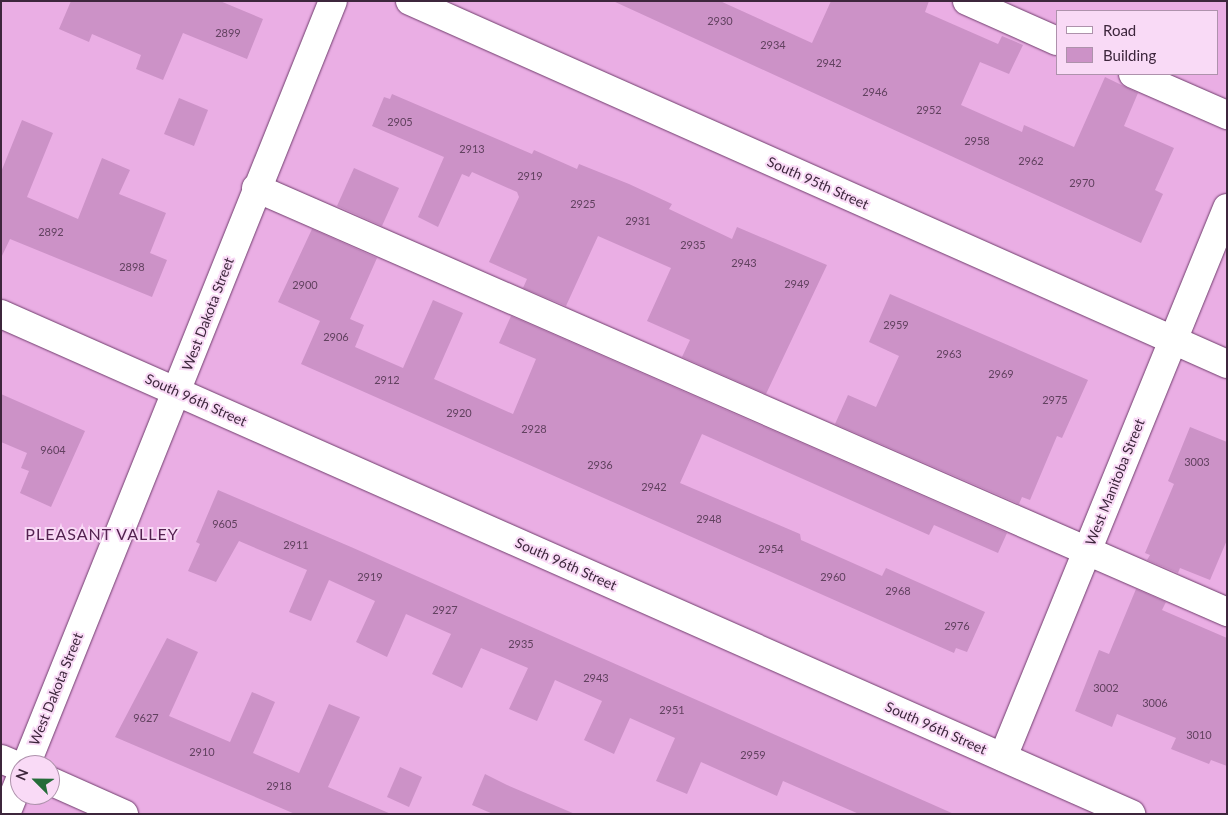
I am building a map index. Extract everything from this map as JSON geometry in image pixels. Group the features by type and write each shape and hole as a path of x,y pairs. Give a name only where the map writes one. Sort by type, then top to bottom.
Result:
{"street":[{"name":"West Dakota Street","path":"30,755 177,391 256,188 334,1"},
{"name":"South 95th Street","path":"410,1 1227,364"},
{"path":"967,1 1056,41"},
{"path":"1135,75 1227,115"},
{"path":"256,188 1227,612"},
{"name":"West Manitoba Street","path":"1003,757 1227,208"},
{"name":"South 96th Street","path":"1,314 1131,814"},
{"path":"60,785 124,814"}],"building":[{"path":"71,1 220,1 263,19 247,59 183,33 163,80 136,69 141,55 92,34 89,42 59,29"},
{"path":"613,1 720,1 812,43 831,1 929,1 925,12 998,44 1002,36 1023,45 1009,74 980,62 961,105 1022,132 1024,125 1074,147 1105,77 1138,93 1124,126 1174,148 1155,190 1163,194 1141,243"},
{"path":"392,94 532,154 534,150 577,169 579,164 629,184 672,204 669,209 732,239 737,227 827,265 766,394 682,357 690,340 647,321 671,268 598,236 566,306 523,288 527,279 489,262 519,197 517,192 472,172 469,177 462,174 438,227 418,217 444,157 372,126 384,97 390,99"},
{"path":"179,98 208,110 194,146 164,134"},
{"path":"22,120 53,133 27,197 78,219 102,158 130,170 119,194 166,213 150,253 167,260 152,297 10,239 1,258 1,172"},
{"path":"354,168 399,188 382,226 337,206"},
{"path":"312,229 377,258 350,319 364,325 355,347 403,368 433,300 463,313 434,379 513,414 536,359 499,343 511,316 1007,533 998,553 934,525 929,535 702,434 680,483 800,534 801,540 882,576 886,568 985,612 967,652 956,648 954,653 301,364 320,321 278,302"},
{"path":"890,294 1088,380 1062,438 1057,436 1030,500 1022,497 1019,504 835,424 848,395 876,407 899,356 869,342"},
{"path":"1,394 85,431 51,507 20,493 29,471 21,468 27,453 1,442"},
{"path":"1190,427 1227,442 1227,540 1210,580 1180,568 1178,573 1147,560 1150,555 1145,553 1174,484 1168,481"},
{"path":"218,490 954,814 859,814 783,781 777,796 701,762 687,794 656,781 675,738 630,718 614,754 584,740 602,701 555,680 537,721 509,709 528,668 481,648 462,688 432,674 451,634 406,614 387,657 356,642 375,601 329,580 311,621 289,612 307,570 239,541 216,582 188,571 200,544 196,542"},
{"path":"1136,589 1166,602 1162,610 1227,638 1227,766 1211,760 1209,764 1171,749 1176,738 1117,714 1112,727 1075,711 1099,650 1109,654"},
{"path":"167,638 198,652 169,716 230,742 252,692 275,702 253,753 299,773 329,704 360,717 328,787 391,814 295,814 115,737"},
{"path":"400,767 422,777 409,807 387,797"},
{"path":"485,774 575,814 493,814 472,805"}],"district":[{"name":"PLEASANT VALLEY","path":"102,534"}]}
